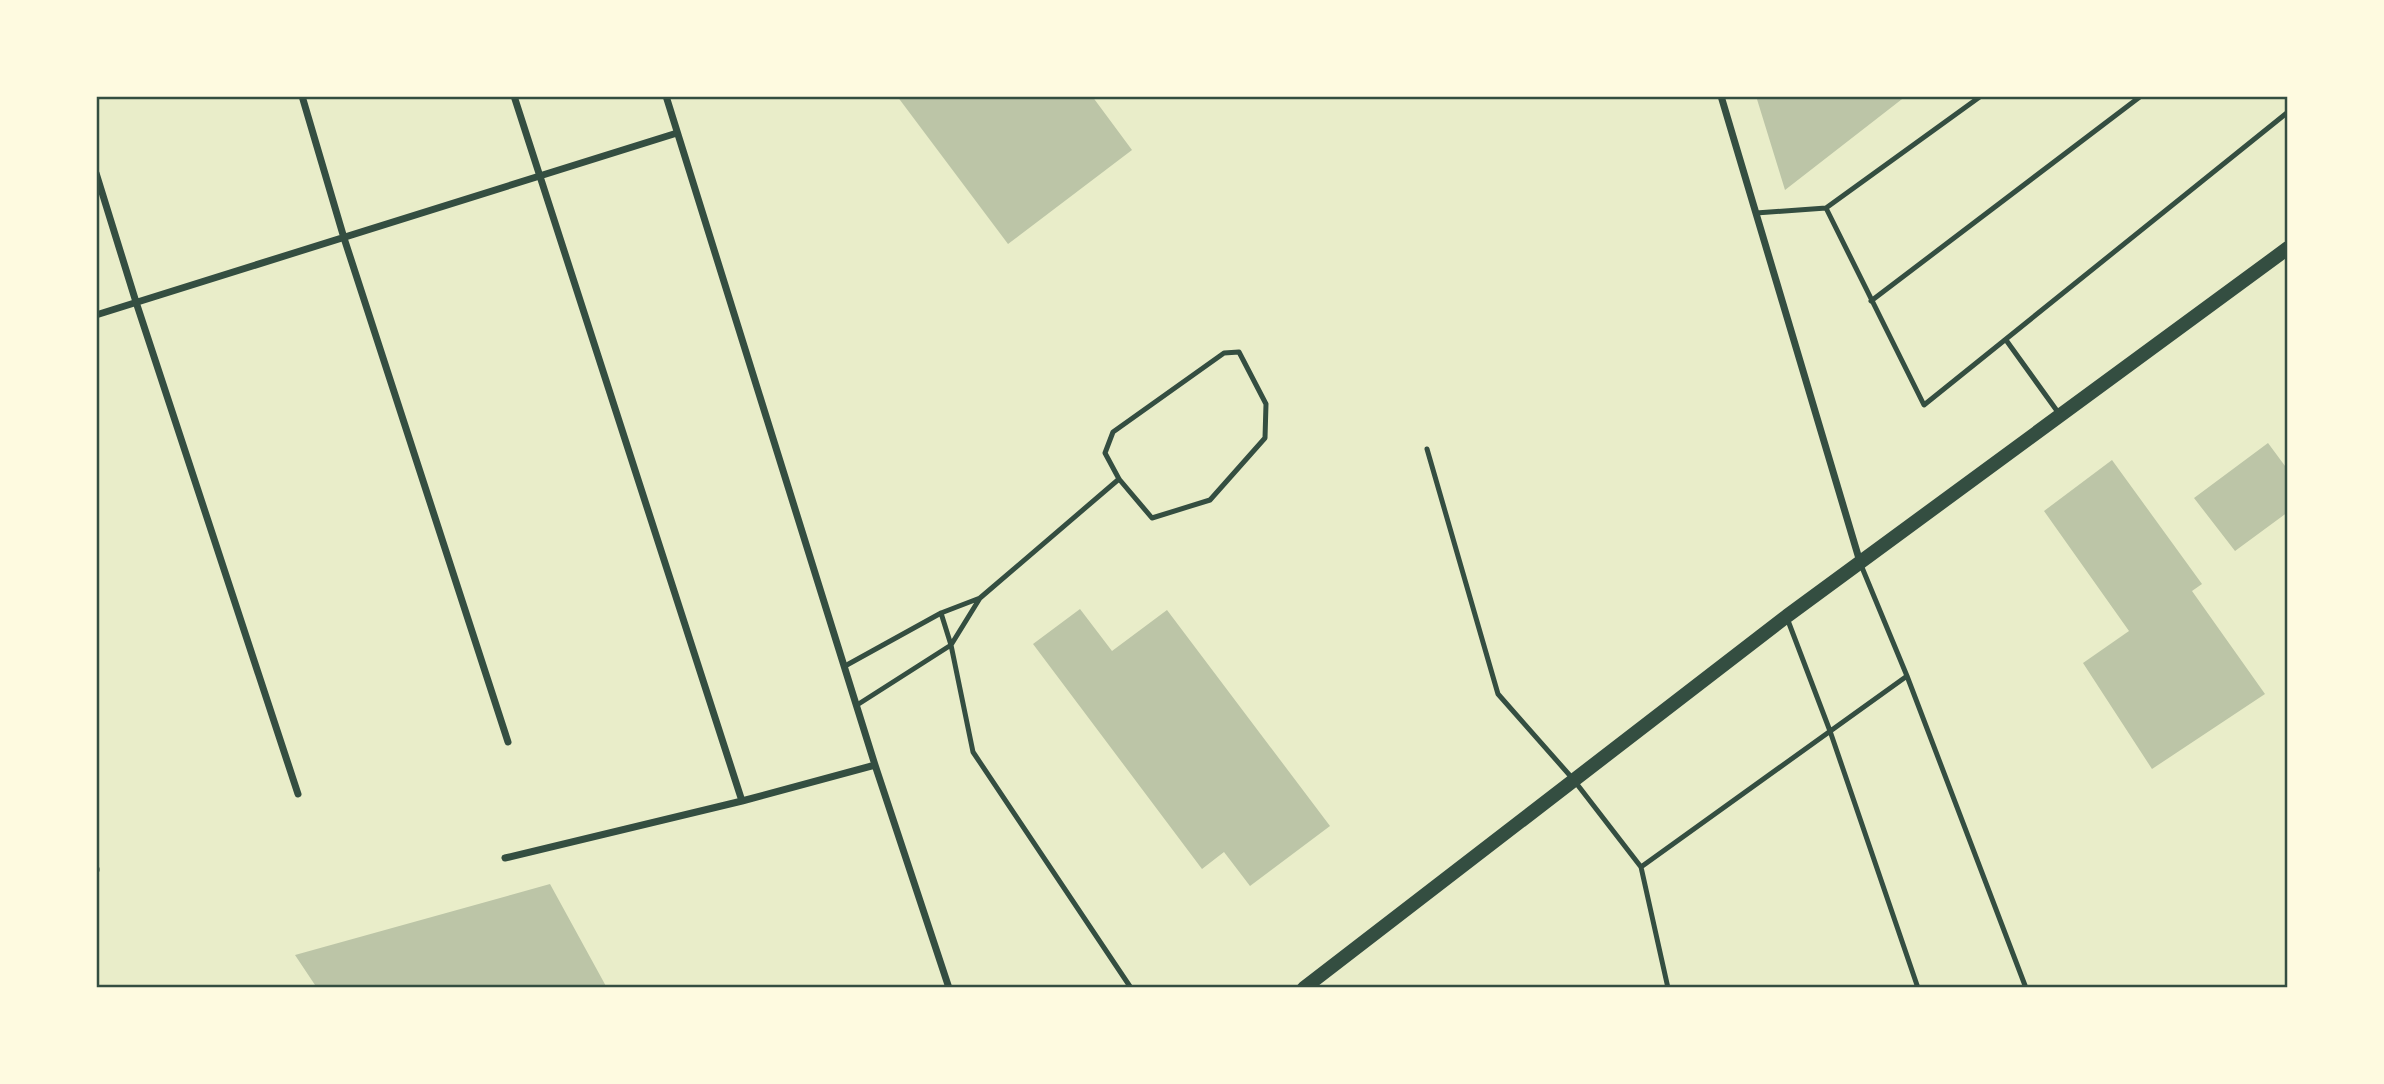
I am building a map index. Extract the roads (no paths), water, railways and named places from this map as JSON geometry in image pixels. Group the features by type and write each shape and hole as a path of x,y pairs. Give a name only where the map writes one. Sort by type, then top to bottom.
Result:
{"main road":[{"path":"1311,985 1573,779 1787,616 2288,248"}],"street":[{"path":"302,96 344,238 508,742"},
{"path":"514,96 742,801"},
{"path":"666,96 875,765 949,988"},
{"path":"1721,96 1860,562"},
{"path":"96,315 677,133"},
{"path":"96,173 298,794"},
{"path":"505,858 742,801 875,765"}],"lane":[{"path":"1756,213 1826,208 1981,96"},
{"path":"1871,301 2141,96"},
{"path":"1826,208 1924,405 2288,113"},
{"path":"2006,340 2060,415"},
{"path":"1239,352 1266,404 1265,438 1210,499 1152,518 1119,480 1105,453 1114,432 1224,353 1239,352"},
{"path":"1427,449 1498,694 1573,779 1641,867 1668,988"},
{"path":"857,705 951,645 980,598 1119,480"},
{"path":"1860,562 1907,676 2026,988"},
{"path":"845,666 942,613 980,598"},
{"path":"942,613 972,752 1132,988"},
{"path":"1787,616 1830,731 1918,988"},
{"path":"1641,867 1907,676"}]}
